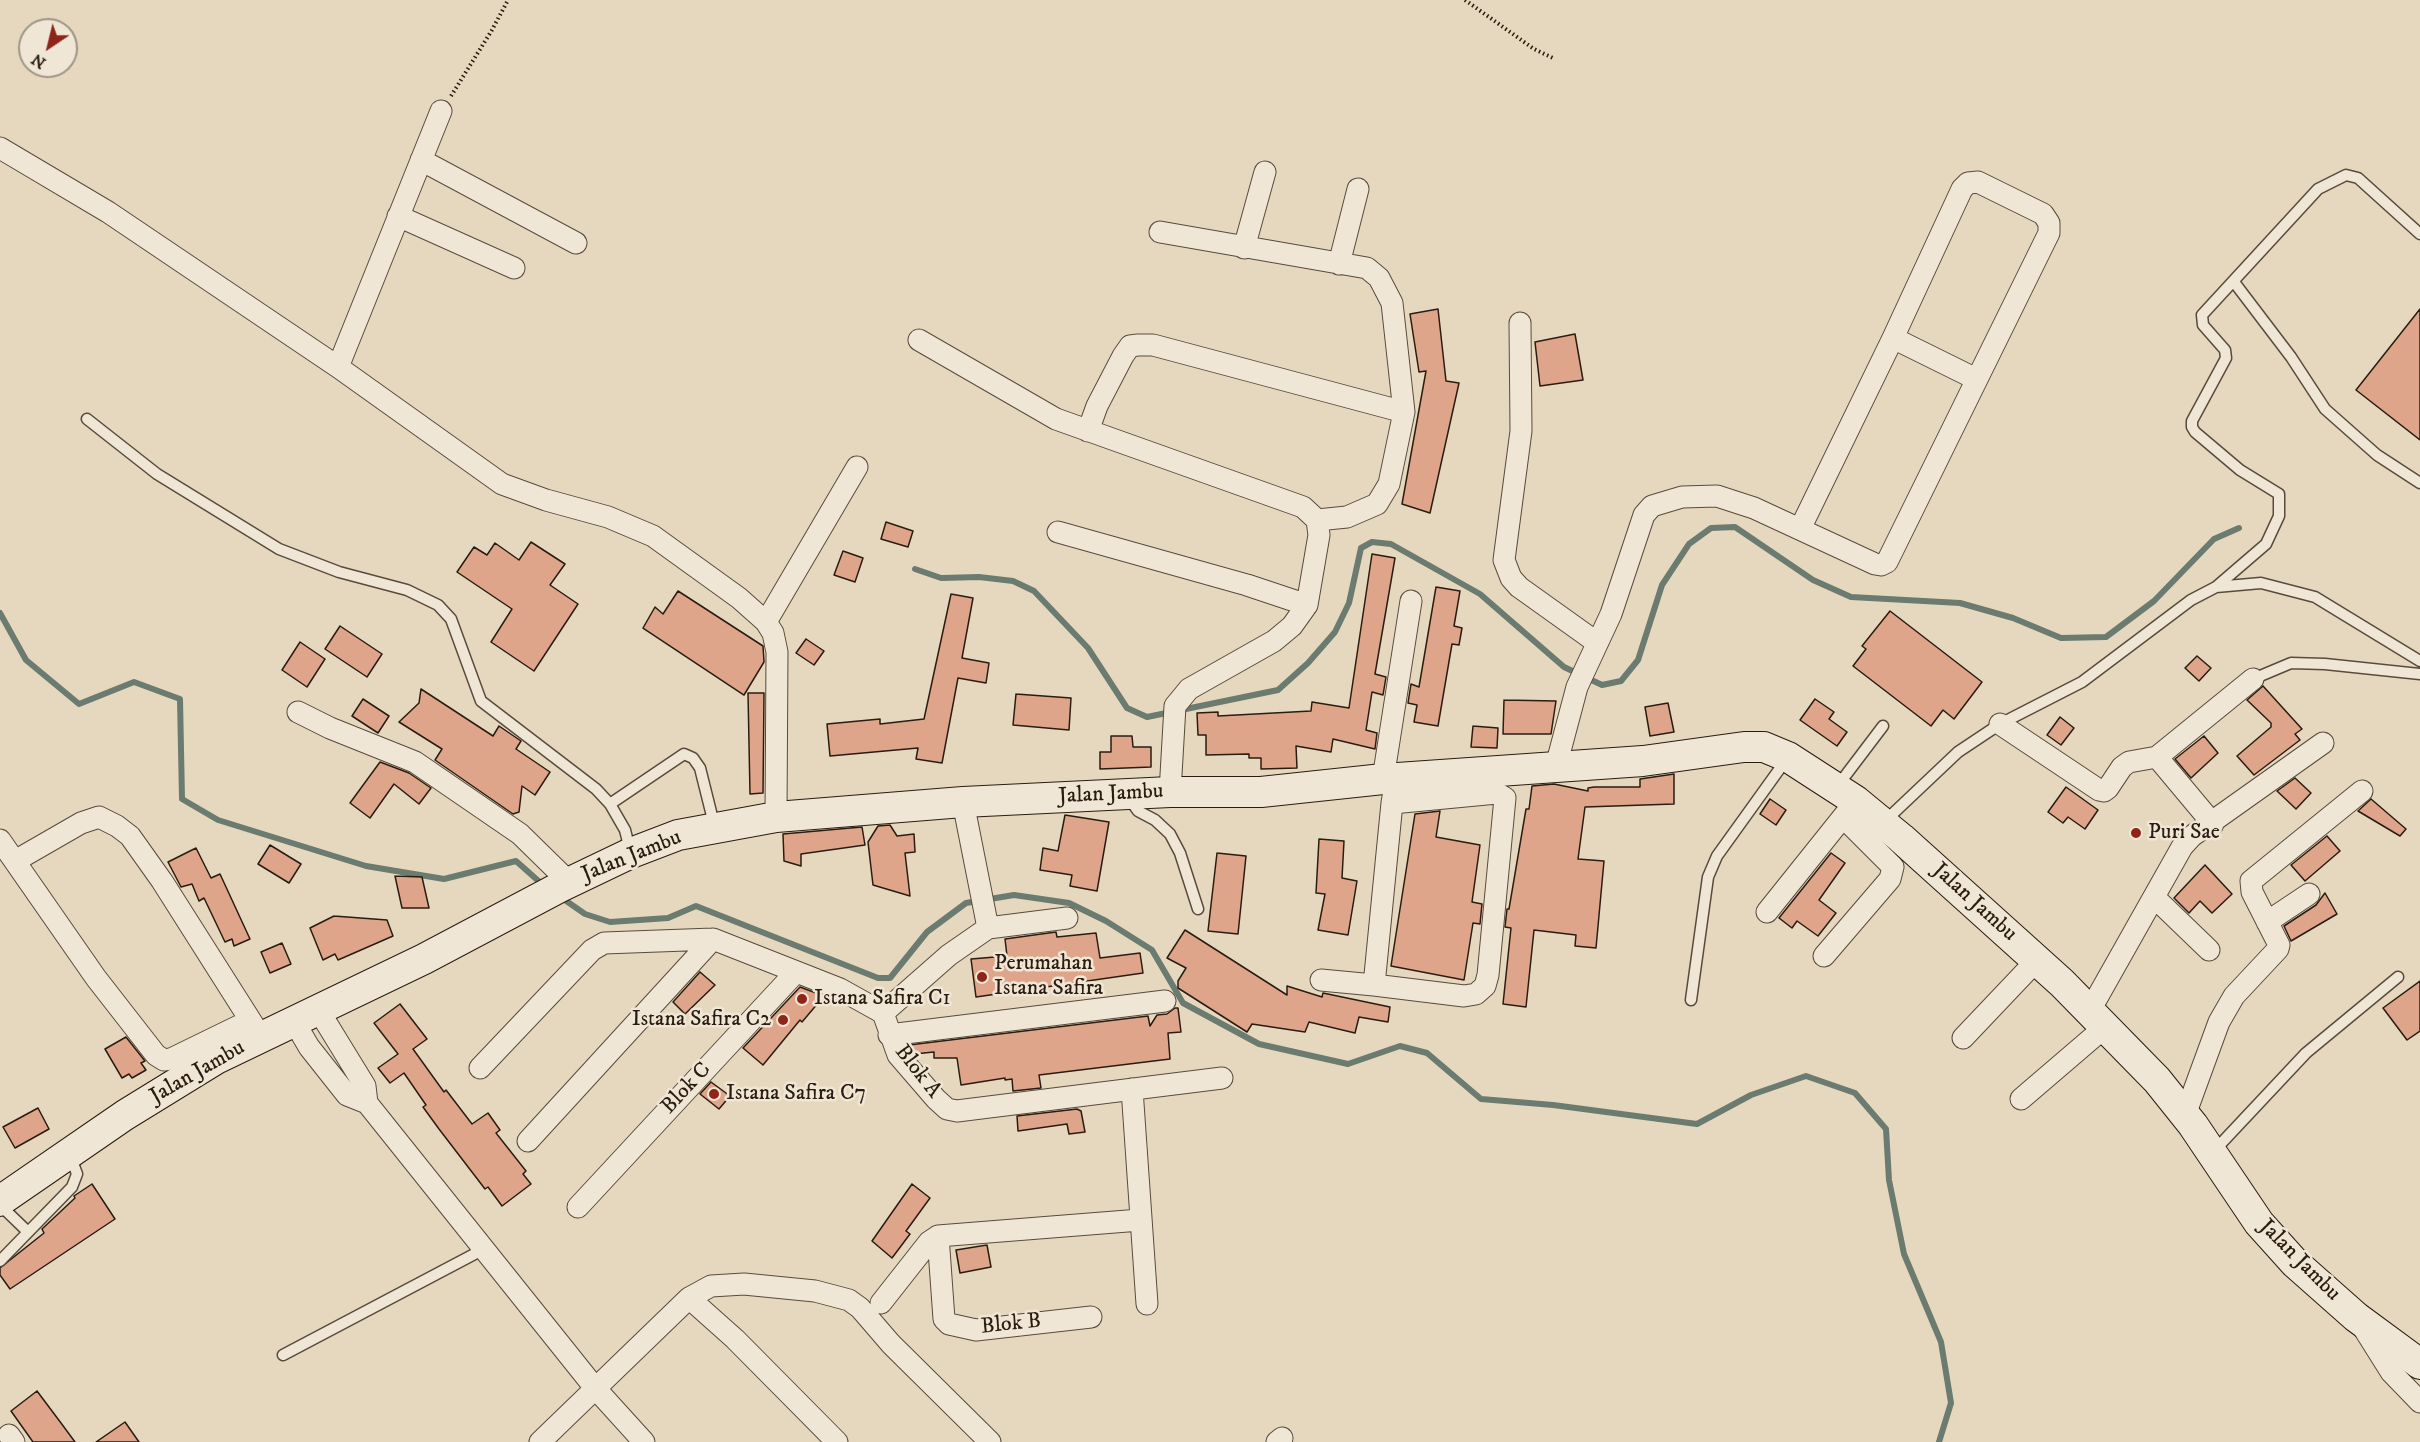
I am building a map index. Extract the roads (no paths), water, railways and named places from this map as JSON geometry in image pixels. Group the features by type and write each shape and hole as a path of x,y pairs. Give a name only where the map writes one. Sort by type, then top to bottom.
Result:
{"street":[{"path":"338,367 441,111"},
{"path":"0,148 108,212 338,367 502,484 546,500 608,517 653,536 739,598 766,622 773,633 778,665 775,687 776,817"},
{"path":"421,160 576,243"},
{"path":"1244,248 1265,172"},
{"path":"1556,766 1577,687 1591,652 1611,614 1644,515 1652,506 1682,497 1717,496 1800,529 1875,564 1885,564 2049,233 2049,223 2043,214 1978,182 1968,183 1962,189 1893,338 1800,529"},
{"path":"1339,264 1358,189"},
{"path":"398,216 513,268"},
{"path":"1160,232 1367,268 1379,278 1392,303 1404,412 1389,484 1377,504 1347,517 1317,520"},
{"path":"1520,323 1521,431 1504,560 1511,578 1519,587 1591,652"},
{"path":"1893,338 1976,379"},
{"path":"919,340 1056,418 1303,507 1317,520 1319,535 1307,605 1292,626 1274,641 1189,689 1175,706 1170,792"},
{"path":"1088,431 1097,406 1123,356 1130,346 1138,345 1153,345 1404,412"},
{"path":"766,622 857,467"},
{"path":"1058,532 1247,585 1307,605"},
{"path":"1374,985 1390,787 1412,601"},
{"path":"2001,724 2099,790 2104,791 2122,767 2129,762 2157,757 2253,679"},
{"path":"298,712 330,728 416,762 520,834 558,888"},
{"path":"2021,1099 2097,1019 2154,897 2182,847 2192,836 2213,824 2323,743"},
{"name":"Jalan Jambu","path":"0,1203 69,1152 216,1059 255,1029 307,1017 558,888 631,853 678,835 776,817 963,802 1170,792 1261,792 1390,787 1556,766 1643,760 1744,747 1764,747 1788,757 1845,802 1883,823 2037,960 2157,1080 2185,1115 2234,1188 2273,1239 2295,1263 2356,1317 2420,1364"},
{"path":"2157,757 2213,824"},
{"path":"1321,980 1470,996 1482,991 1488,975 1505,798 1497,793 1390,787"},
{"path":"2185,1115 2219,1022 2234,996 2278,949 2279,945 2252,892 2251,881 2362,791"},
{"path":"963,802 986,921"},
{"path":"1767,912 1845,802 1893,867 1890,879 1824,956"},
{"path":"0,840 96,978 156,1055 164,1060 171,1059 255,1029 162,881 130,837 117,826 99,818 81,823 15,861"},
{"path":"2267,922 2309,894"},
{"path":"2154,897 2209,950"},
{"path":"883,1013 986,921 1067,918"},
{"path":"480,1068 592,950 604,943 713,939 840,989 883,1013 889,1035"},
{"path":"528,1141 713,939"},
{"path":"1963,1038 2037,960"},
{"name":"Blok C","path":"578,1207 796,972"},
{"name":"Blok A","path":"1165,1001 889,1035 898,1055 936,1099 947,1109 957,1111 1222,1078"},
{"path":"307,1017 366,1086 367,1103 595,1388 644,1442"},
{"path":"1132,1089 1147,1305"},
{"path":"880,1303 928,1242 938,1236 1140,1220"},
{"name":"Blok B","path":"938,1236 944,1318 949,1324 976,1330 1091,1317"},
{"path":"540,1442 689,1298 711,1286 744,1284 815,1291 849,1300 860,1308 891,1344 990,1442"},
{"path":"689,1298 735,1340 837,1442"},
{"path":"2356,1317 2391,1372 2420,1402"}],"lane":[{"path":"1883,823 1958,752 2001,724 2082,682 2191,600 2216,587 2266,544 2279,516 2279,494 2240,470 2192,427 2192,421 2226,358 2225,350 2203,325 2202,315 2318,189 2346,175 2358,178 2420,234"},
{"path":"2234,282 2291,357 2325,409 2377,455 2420,483"},
{"path":"87,419 157,474 279,549 339,572 407,590 438,605 451,619 471,679 482,701 596,789 610,804 625,830 631,853"},
{"path":"2216,587 2261,583 2315,597 2420,661"},
{"path":"2253,679 2291,663 2325,664 2420,674"},
{"path":"1845,802 1883,726"},
{"path":"610,804 684,754 693,758 700,768 715,828"},
{"path":"1691,1000 1708,877 1717,856 1788,757"},
{"path":"1126,795 1137,811 1155,820 1170,834 1180,853 1198,909"},
{"path":"2211,1154 2306,1053 2398,977"},
{"path":"0,1261 72,1187 77,1174 69,1152"},
{"path":"0,1203 28,1232"},
{"path":"283,1354 484,1249"}],"waterway":[{"path":"915,569 941,578 979,577 1013,581 1034,591 1088,648 1127,708 1147,717 1278,690 1308,663 1335,632 1349,603 1361,548 1372,542 1391,544 1480,594 1564,667 1602,685 1621,681 1638,660 1662,585 1689,544 1711,528 1735,527 1813,580 1851,597 1960,603 2013,618 2061,638 2106,637 2154,601 2214,539 2239,528"},
{"path":"0,613 26,660 79,704 134,682 180,699 182,799 218,820 366,866 444,879 516,861 543,885"},
{"path":"562,898 585,914 610,922 668,918 696,906 878,978 890,978 927,932 966,903 1014,895 1069,903 1106,921 1152,950 1183,1003 1259,1044 1348,1064 1400,1046 1427,1053 1481,1099 1553,1105 1697,1124 1751,1095 1806,1076 1855,1093 1886,1129 1889,1180 1904,1254 1941,1342 1951,1403 1939,1442"}],"place":[{"name":"Puri Sae","path":"2136,833"},
{"name":"Perumahan Istana Safira","path":"982,977"},
{"name":"Istana Safira C1","path":"802,999"},
{"name":"Istana Safira C2","path":"783,1020"},
{"name":"Istana Safira C7","path":"714,1094"}]}
